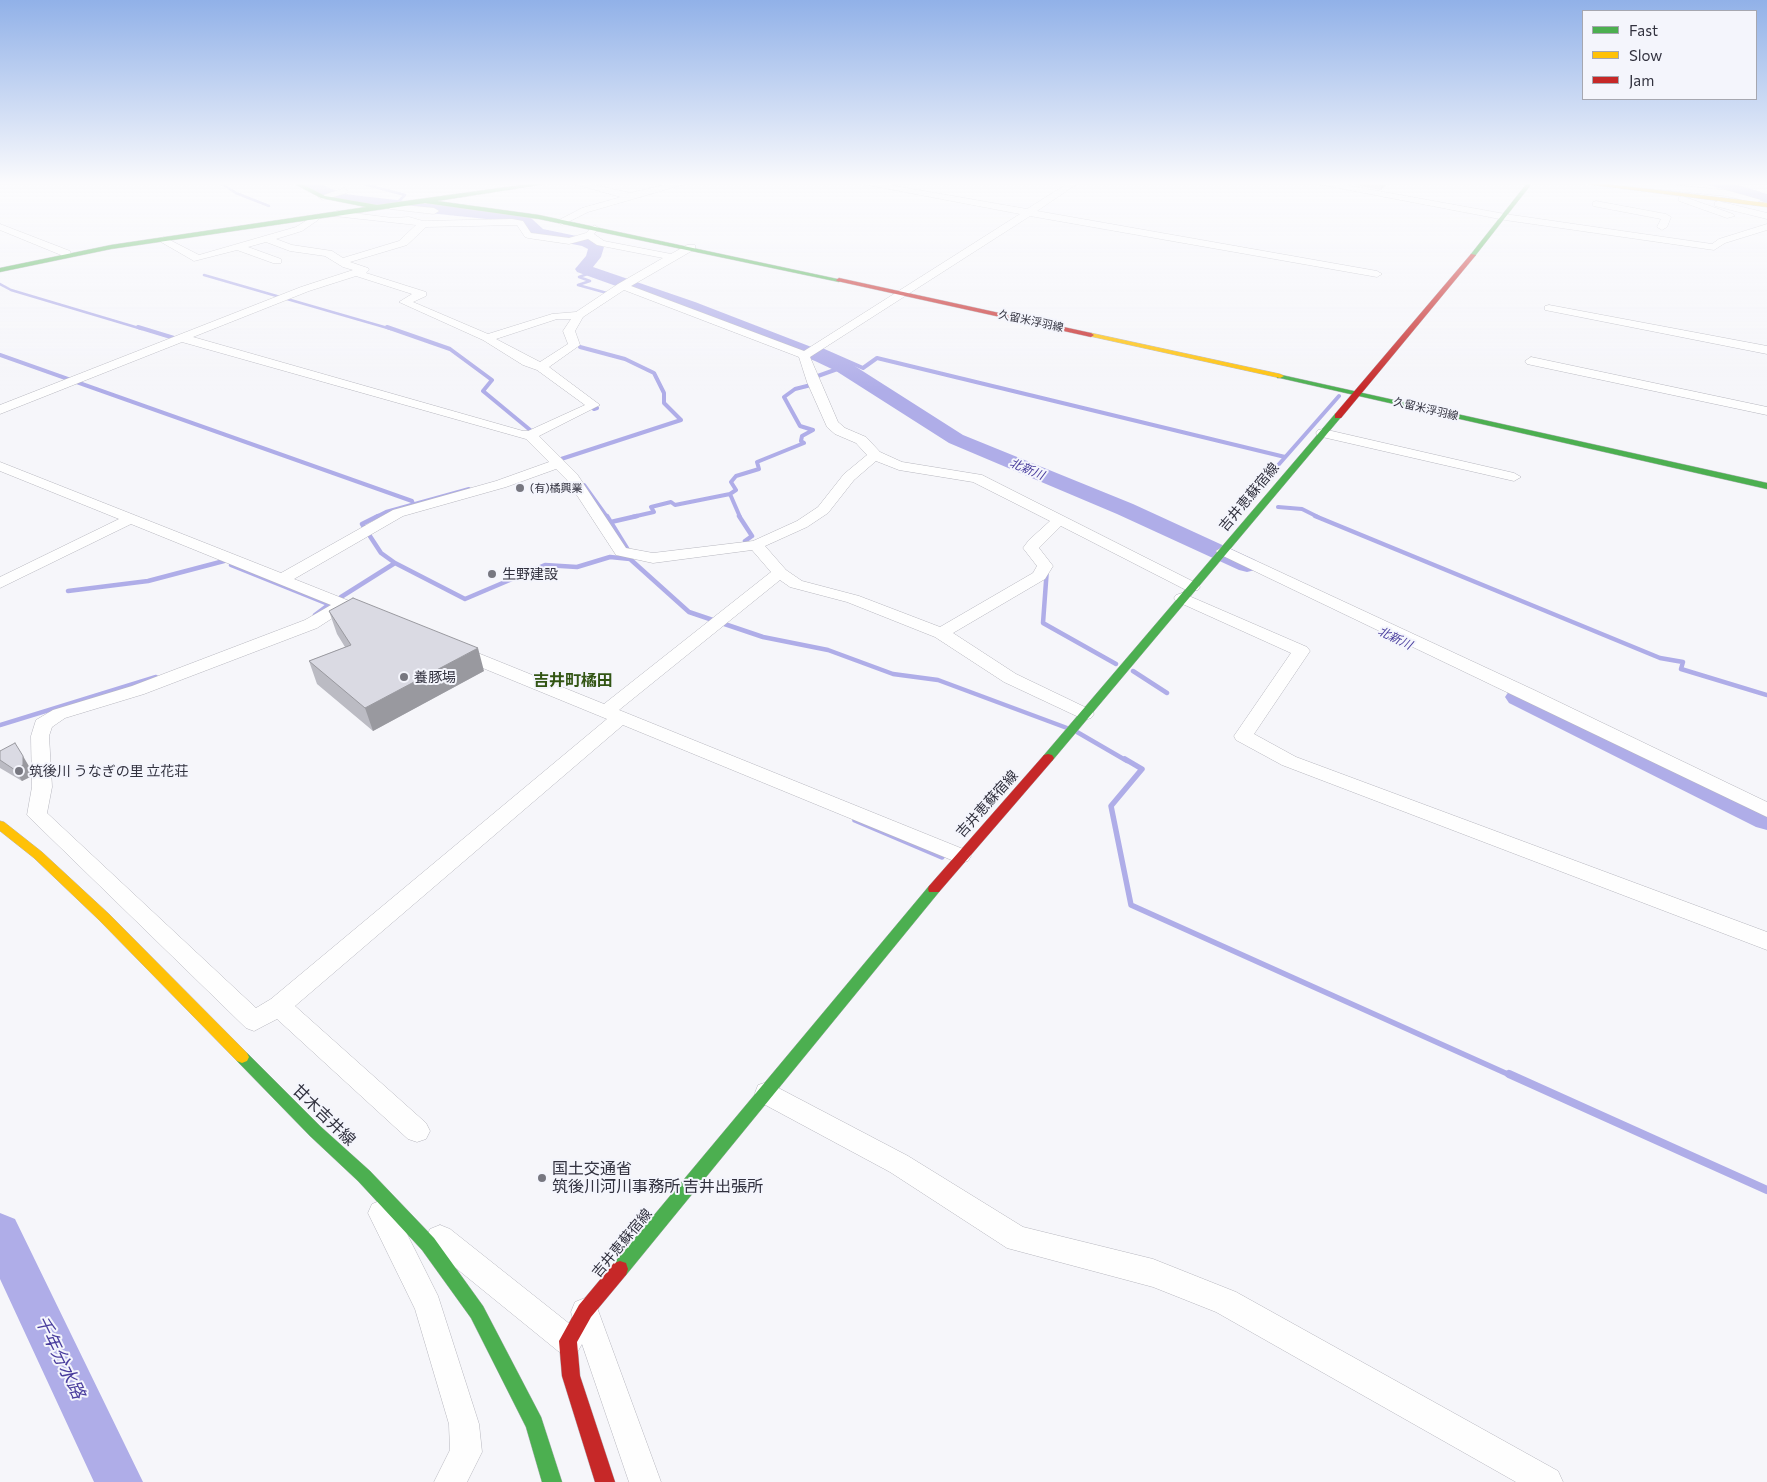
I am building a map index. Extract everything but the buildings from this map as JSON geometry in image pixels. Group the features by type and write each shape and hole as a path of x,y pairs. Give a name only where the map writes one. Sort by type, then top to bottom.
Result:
{"main road":[{"path":"0,270 96,251"},
{"name":"久留米浮羽線","path":"710,251 1356,393 1767,486"},
{"name":"吉井恵蘇宿線","path":"568,1341 585,1311 961,856 1077,725 1187,592 1476,251"},
{"name":"甘木吉井線","path":"0,826 38,855 104,918 315,1131 364,1176 428,1244 476,1312 534,1424 552,1482"},
{"path":"568,1341 571,1376 606,1482"}],"street":[{"path":"64,251 66,252 66,256"},
{"path":"183,251 194,258 208,257 229,251"},
{"path":"249,251 277,261"},
{"path":"0,410 283,298 364,270 347,265 328,253 315,251"},
{"path":"343,261 375,251"},
{"path":"640,251 671,257"},
{"path":"487,338 556,316 576,315 683,251"},
{"path":"808,353 970,251"},
{"path":"1246,251 1377,274"},
{"path":"182,338 522,435 534,434 594,404 564,385 541,367 526,362 487,338 404,302 422,294 357,273"},
{"path":"625,284 808,353"},
{"path":"1549,308 1767,350"},
{"path":"541,367 574,346 570,331 576,315"},
{"path":"808,353 813,382 832,424 840,431 861,440 875,455 899,466 976,478 1059,520 1187,592 1301,651 1243,736 1289,761 1767,941"},
{"path":"1531,361 1767,411"},
{"path":"1323,433 1514,476"},
{"path":"534,434 555,462 572,477 628,554 653,558 756,546 802,524 823,510 849,477 875,455"},
{"path":"282,579 398,513 501,484 555,462"},
{"path":"0,466 369,615"},
{"path":"0,583 132,518"},
{"path":"941,633 1040,576 1045,566 1032,548 1034,542 1059,520"},
{"path":"756,546 780,573 796,584 854,600 941,633 1077,725"},
{"path":"1221,554 1528,694 1767,810"},
{"path":"342,604 311,624 138,690 59,714 44,724 40,736 42,787 37,815 254,1020 279,1006 614,714 717,621 780,573"},
{"path":"442,645 961,856"},
{"path":"279,1006 417,1131"},
{"path":"767,1093 899,1164 1017,1239 1152,1273 1226,1302 1547,1482"},
{"path":"364,1176 568,1341"},
{"path":"364,1176 428,1306 464,1424 466,1452 450,1482"},
{"path":"585,1311 645,1482"}],"waterway":[{"name":"北新川","path":"595,251 593,257 583,269 689,306 821,357 843,367 956,439 1125,509 1247,565"},
{"path":"593,272 579,277 590,281 578,285 607,293 604,295"},
{"path":"204,275 391,329"},
{"path":"0,284 11,290 142,329"},
{"path":"138,327 174,338"},
{"path":"387,327 450,349 492,380 483,391 535,434"},
{"path":"555,461 681,420 664,403 664,393 654,373 625,359 580,347"},
{"path":"822,350 863,368 877,358 1285,457"},
{"path":"0,355 412,501 413,504"},
{"path":"815,377 843,367"},
{"path":"730,494 736,490 731,482 736,476 759,469 757,462 804,443 801,441 802,436 813,430 800,426 784,397 795,389 811,385 810,382"},
{"path":"1251,496 1339,396"},
{"path":"584,485 607,517"},
{"path":"395,563 381,553 362,524 386,512 469,489"},
{"path":"632,517 654,512 651,507 671,502 675,505 730,494"},
{"path":"730,494 740,517"},
{"path":"1278,507 1302,509 1318,517"},
{"path":"607,516 628,550 630,559"},
{"path":"611,522 637,516"},
{"path":"739,516 752,536 745,541"},
{"path":"1315,516 1660,658 1683,662 1681,669 1767,695"},
{"path":"395,563 465,599 545,565 577,567 610,557 630,559"},
{"path":"630,559 689,612 763,637 828,650 893,674 938,680 1067,728"},
{"path":"68,591 148,581 224,561"},
{"path":"341,597 395,563"},
{"path":"231,565 333,606"},
{"path":"1047,568 1043,623 1116,664"},
{"path":"315,615 327,606"},
{"path":"1133,671 1167,693"},
{"path":"0,725 156,677"},
{"name":"北新川","path":"1519,697 1767,819"},
{"path":"1077,732 1127,761"},
{"path":"1125,759 1142,769 1111,806 1131,905 1512,1076"},
{"path":"855,820 942,857"},
{"path":"1509,1074 1767,1190"},
{"name":"千年分水路","path":"0,1233 119,1482"}],"traffic: fast":[{"path":"0,270 91,251"},
{"path":"702,251 839,280"},
{"path":"1473,255 1476,251"},
{"path":"1280,376 1767,486"},
{"path":"1048,758 1338,416"},
{"path":"620,1269 934,889"},
{"path":"242,1057 315,1131 364,1176 428,1244 477,1312 534,1424 552,1482"}],"traffic: slow":[{"path":"1091,335 1280,376"},
{"path":"0,825 38,855 104,917 242,1057"}],"traffic: jam":[{"path":"1338,416 1473,255"},
{"path":"839,280 1091,335"},
{"path":"934,889 1048,758"},
{"path":"605,1482 571,1376 568,1341 585,1311 620,1269"}],"place":[{"name":"(有)橘興業","path":"520,488"},
{"name":"生野建設","path":"492,574"},
{"name":"養豚場","path":"404,677"},
{"name":"筑後川 うなぎの里 立花荘","path":"19,771"},
{"name":"国土交通省 筑後川河川事務所 吉井出張所","path":"542,1178"}],"district":[{"name":"吉井町橘田","path":"573,681"}]}
